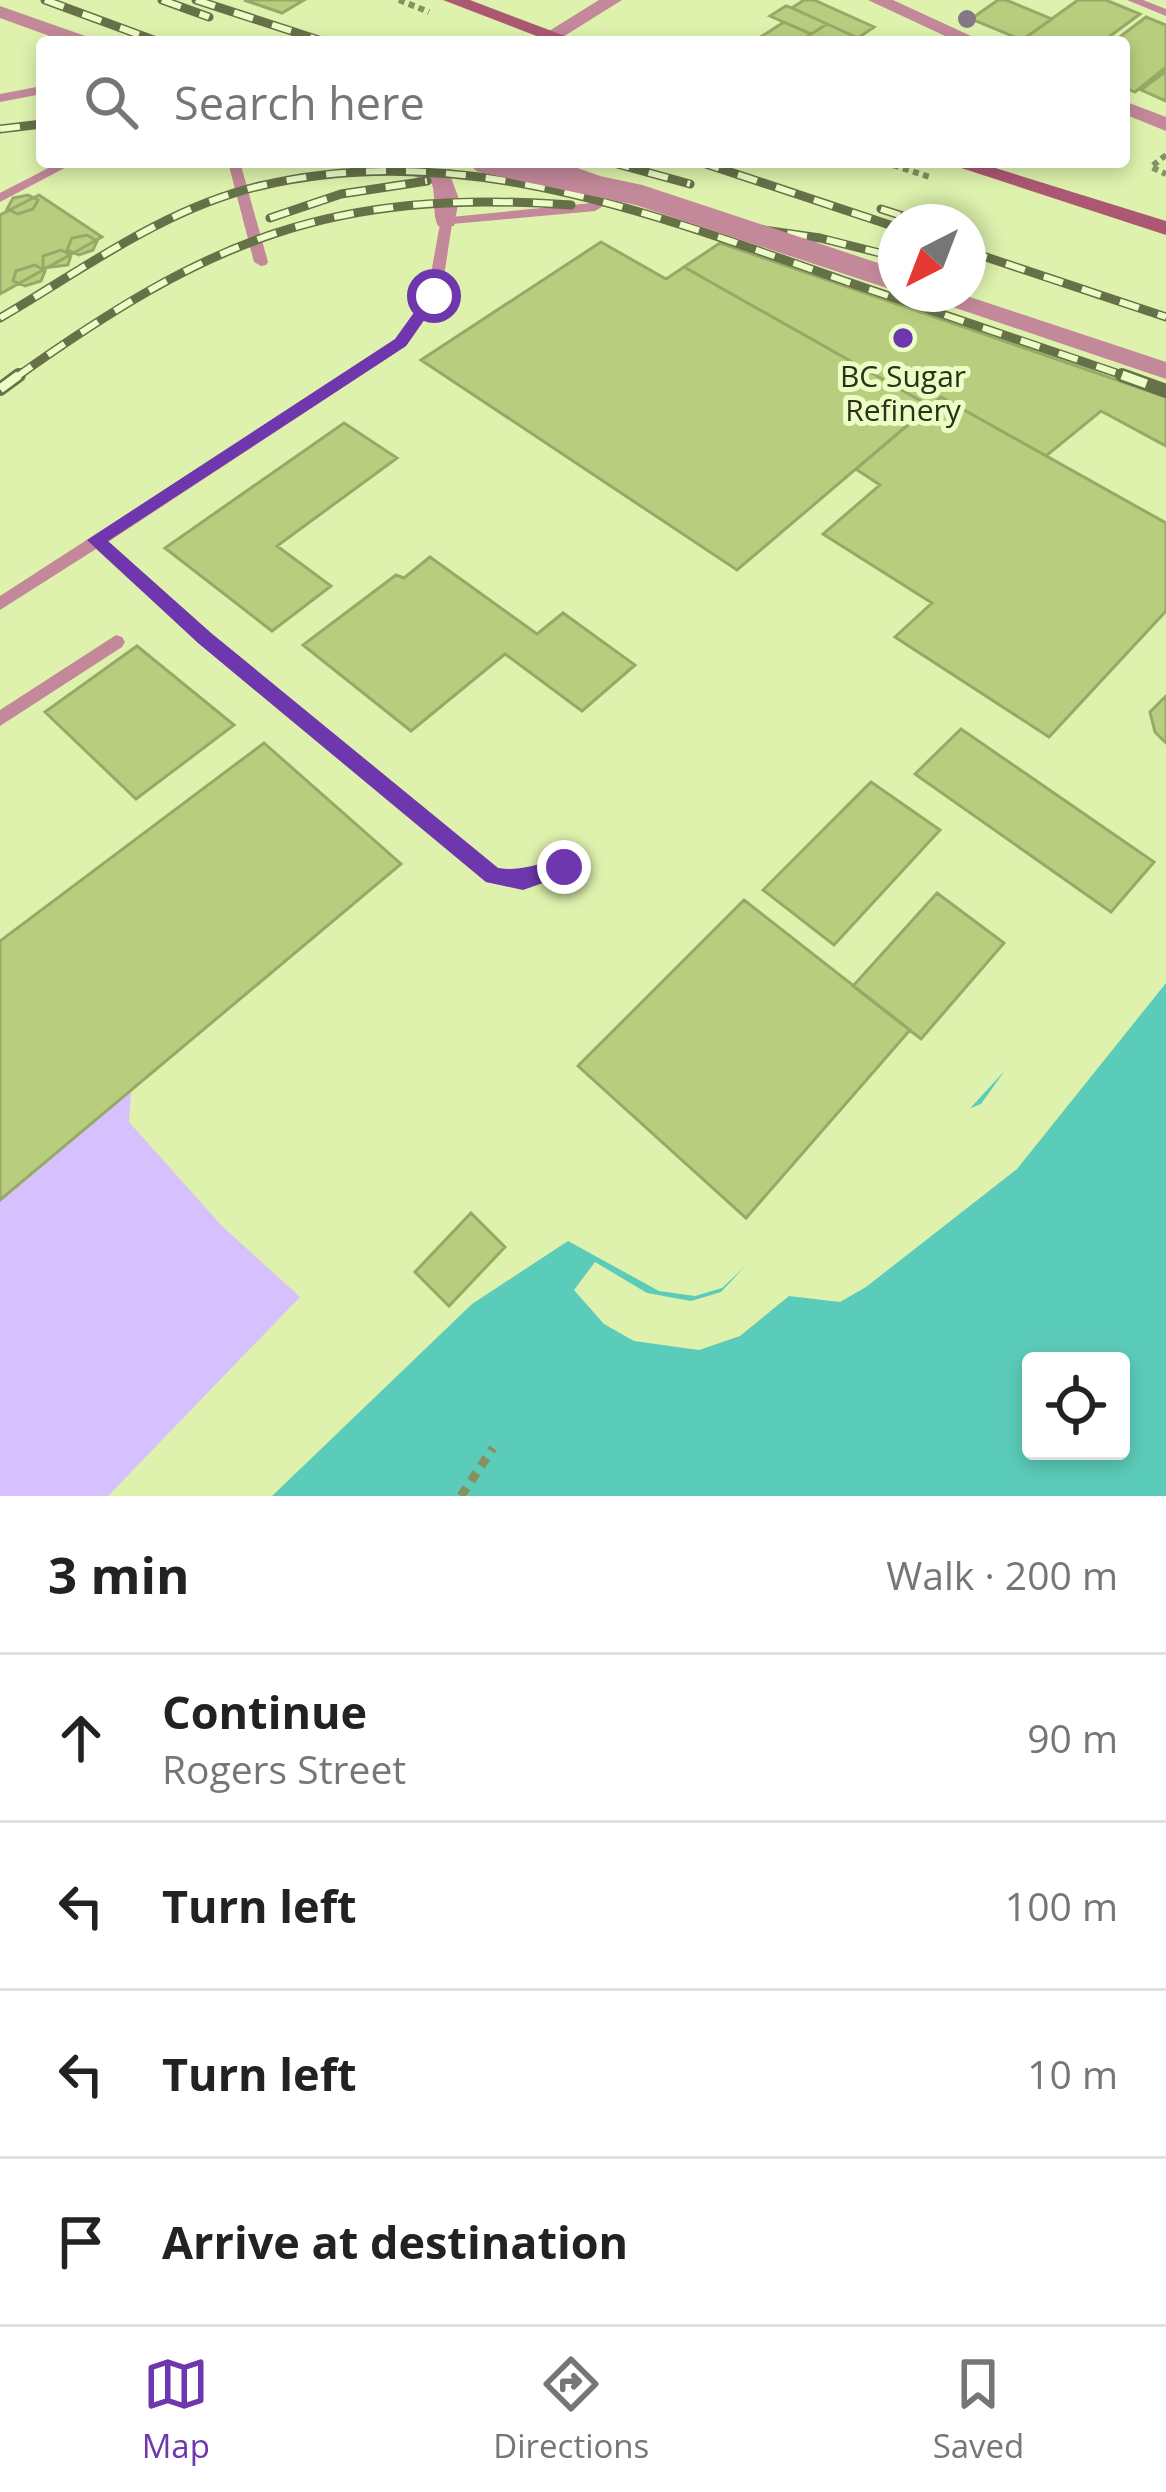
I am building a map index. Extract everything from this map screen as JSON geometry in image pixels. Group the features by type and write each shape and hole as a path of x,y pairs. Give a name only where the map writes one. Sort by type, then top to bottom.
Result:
{"main road":[{"path":"452,0 553,36"},
{"path":"972,168 1166,228"}],"street":[{"path":"565,36 613,0"},
{"path":"877,0 960,36"},
{"path":"0,12 67,36"},
{"path":"0,29 36,42"},
{"path":"1130,110 1166,125"},
{"path":"410,168 442,180 448,199 446,221"},
{"path":"511,168 639,195 878,271"},
{"path":"558,168 878,271"},
{"path":"986,304 1166,368"},
{"path":"986,310 1166,368"}],"lane":[{"path":"1133,0 1166,13"},
{"path":"0,98 36,91"},
{"path":"0,198 58,168"},
{"path":"236,168 261,262"},
{"path":"0,604 401,343 434,296 446,221 595,207 626,186"},
{"path":"96,540 205,638 493,876 523,881 564,867"},
{"path":"0,719 116,642"}],"path":[{"path":"1166,154 1151,167 1166,174"},
{"path":"461,1496 493,1448"}],"shaded area":[{"path":"131,1091 129,1122 222,1226 300,1297 108,1496 0,1496 0,1200"}],"water":[{"path":"1166,895 1166,1496 272,1496 472,1304 568,1241 659,1291 695,1296 722,1288 781,1233 952,1128"}],"pier":[{"path":"1166,889 1166,983 1017,1169 866,1287 840,1302 789,1296 740,1336 699,1350 634,1341 604,1324 574,1290 595,1262 647,1293 691,1301 721,1292 786,1223 858,1174 981,1104 1033,1031"}],"building":[{"path":"244,0 304,0 282,13"},
{"path":"814,0 874,27 854,36 792,8"},
{"path":"998,0 1006,0 1052,19 1028,36 1012,36 971,19"},
{"path":"1078,0 1106,0 1140,14 1110,36 1028,36"},
{"path":"786,6 827,24 811,34 770,16"},
{"path":"1146,17 1166,25 1166,67 1135,92 1130,90 1130,36 1121,36"},
{"path":"784,22 811,34 808,36 762,36"},
{"path":"827,24 854,36 808,36"},
{"path":"1166,71 1166,101 1141,90"},
{"path":"28,195 38,200 33,209 18,214 7,209 13,198"},
{"path":"39,195 102,237 0,294 0,215"},
{"path":"87,235 97,241 93,250 79,255 67,250 72,238"},
{"path":"601,242 666,279 684,267 930,406 737,570 421,360"},
{"name":"BC Sugar Refinery","path":"720,243 878,298 878,312 920,312 1166,397 1166,446 1101,411 1046,456 941,397 930,406 684,267"},
{"path":"61,250 71,255 68,265 43,268 43,256"},
{"path":"35,265 45,271 41,281 25,286 13,281 16,271"},
{"path":"941,397 1166,523 1166,611 1049,737 895,637 932,603 823,534 880,485 856,469"},
{"path":"344,423 397,458 277,546 331,586 272,631 165,548"},
{"path":"430,557 537,634 563,613 635,665 582,711 505,654 411,731 303,645 396,575 404,578"},
{"path":"137,646 234,725 136,799 45,712"},
{"path":"1166,696 1166,743 1155,732 1150,712"},
{"path":"961,729 1154,862 1111,912 915,774"},
{"path":"264,743 401,864 0,1200 0,941"},
{"path":"871,782 940,830 834,945 763,890"},
{"path":"937,893 1004,943 921,1039 853,986"},
{"path":"744,900 910,1030 746,1218 578,1066"},
{"path":"471,1213 505,1247 449,1306 415,1272"}],"railway":[{"path":"45,0 143,36"},
{"path":"162,0 209,17"},
{"path":"196,0 307,36"},
{"path":"0,129 36,125"},
{"path":"632,168 690,184"},
{"path":"718,168 878,221"},
{"path":"0,318 125,242 225,196 335,174 410,171 484,178 630,209 1131,378"},
{"path":"270,218 341,194 427,181"},
{"path":"15,378 150,290 275,233 409,205 571,205"},
{"path":"708,222 820,238 878,252"},
{"path":"986,257 1166,317"},
{"path":"0,389 19,375"},
{"path":"1122,375 1166,391"}],"place":[{"name":"BC Sugar Refinery","path":"903,338"}],"route":[{"path":"434,296 401,343 96,540 205,638 493,876 523,881 564,867"}]}
